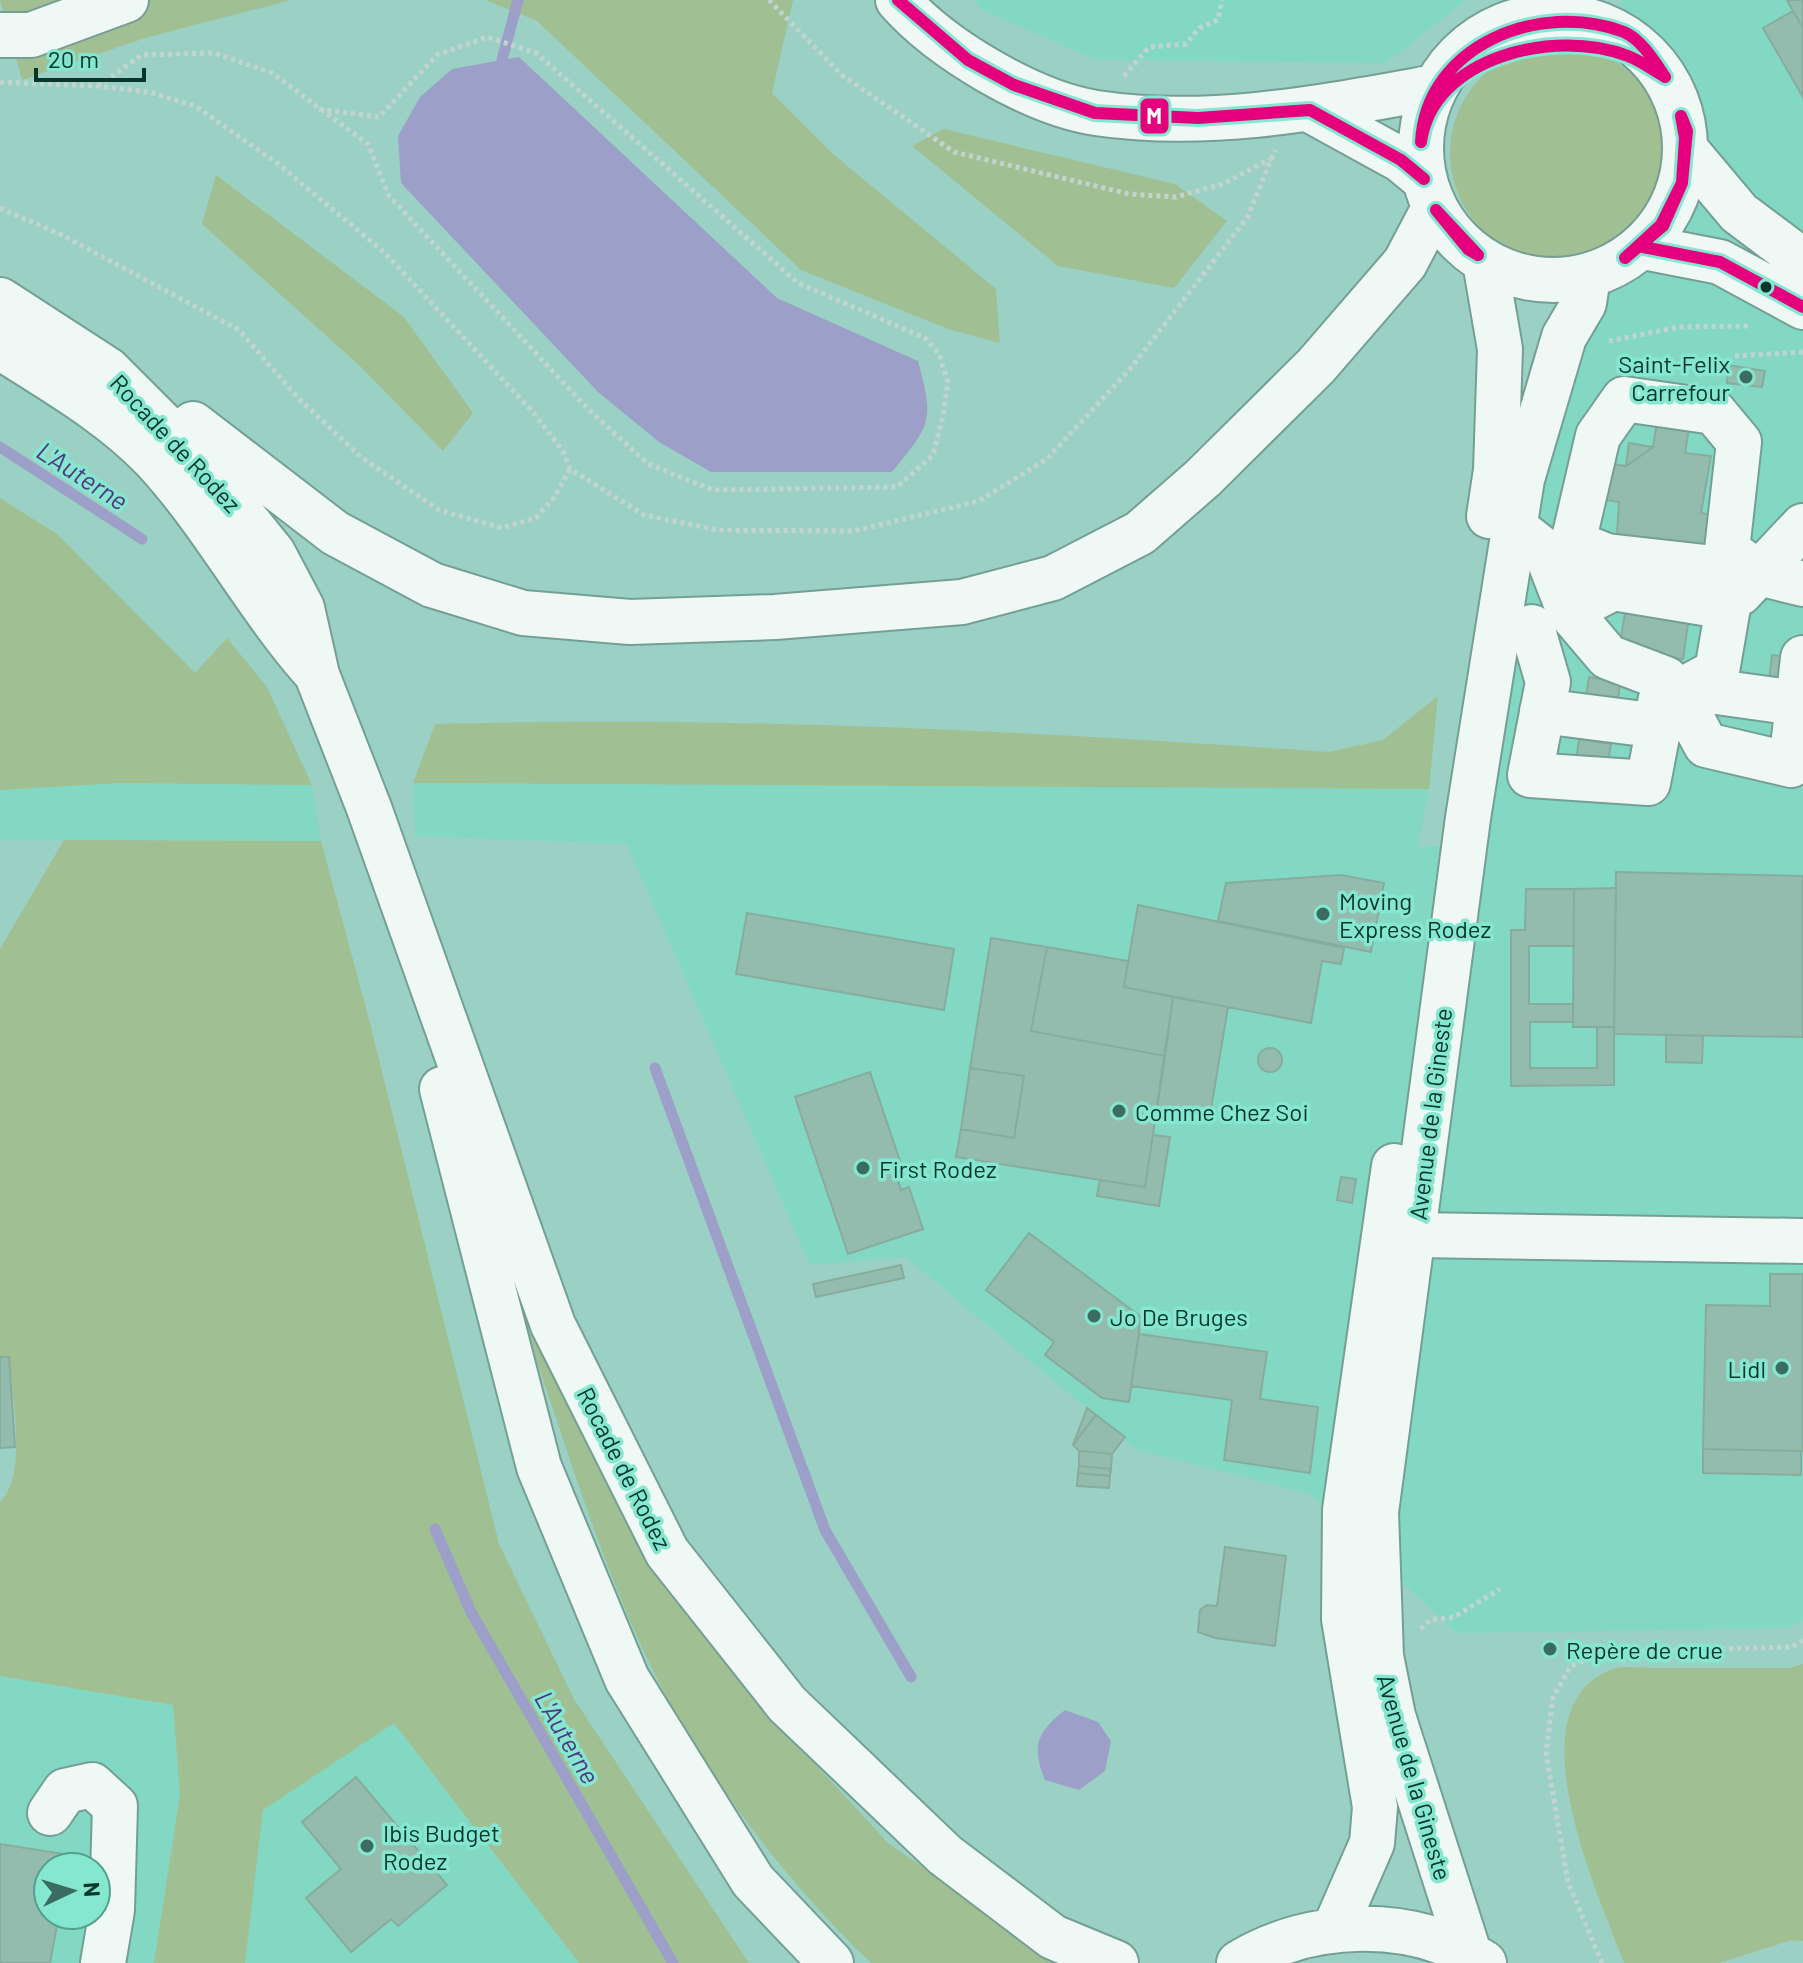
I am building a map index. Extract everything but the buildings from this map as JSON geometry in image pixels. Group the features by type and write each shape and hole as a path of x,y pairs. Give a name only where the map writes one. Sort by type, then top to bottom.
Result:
{"main road":[{"path":"0,35 31,35 126,0"},
{"path":"898,0 968,60 1014,85 1095,113 1198,118 1292,112 1435,87"},
{"path":"108,370 175,410 335,533 432,585 523,613 630,622 775,617 962,602 1053,578 1140,533 1203,478 1316,366 1405,263 1429,193 1420,148 1424,116 1435,87 1459,53 1493,28 1536,8 1575,16 1624,16 1668,80 1682,114 1686,150 1681,186 1671,208 1643,247 1617,265 1588,276 1553,281 1518,276 1485,262 1451,233 1429,193 1401,160 1292,112"},
{"path":"1686,150 1739,213 1803,261"},
{"path":"1643,247 1720,262 1803,307"},
{"name":"Avenue de la Gineste","path":"1334,1930 1372,1843 1375,1807 1344,1619 1345,1510 1496,470 1500,349 1485,262"},
{"name":"Avenue de la Gineste","path":"1476,1958 1393,1716 1381,1656 1376,1512 1493,652 1514,527 1526,464 1564,337 1584,303 1588,276"},
{"name":"Rocade de Rodez","path":"0,300 108,370 204,467 273,553 302,608 317,675 369,808 553,1325 667,1552 787,1704 945,1855 1053,1937 1116,1963"},
{"name":"Rocade de Rodez","path":"0,347 92,405 153,458 202,519 278,630 317,675"},
{"path":"1759,573 1727,550 1739,442 1714,412 1624,399 1598,436 1573,543 1607,556 1759,573 1803,584"},
{"path":"1550,619 1704,629 1803,526"},
{"path":"1514,527 1546,552 1550,619 1542,713 1530,775 1648,783 1662,720 1666,679 1608,657 1550,619"},
{"path":"1493,652 1550,619 1607,556"},
{"path":"1662,720 1717,671 1728,607"},
{"path":"1542,713 1662,720 1706,745 1797,762 1796,703 1803,658"},
{"path":"1662,720 1717,692 1796,703"},
{"name":"Rocade de Rodez","path":"369,808 539,1467 627,1679 753,1881 831,1963"},
{"path":"1415,1235 1803,1241"},
{"path":"50,1813 65,1791 92,1785 115,1806 112,1910 103,1963"},
{"path":"1239,1963 1293,1939 1334,1930 1380,1929 1426,1937 1476,1958"}],"path":[{"path":"769,0 842,75 954,152 1129,194 1176,197 1223,184 1275,157"},
{"path":"1119,81 1149,47 1186,44 1199,28 1218,20 1222,0"},
{"path":"98,86 142,55 214,53 272,73 317,109 368,144 389,196 589,410 648,464 713,490 897,487 933,455 948,382 939,354 925,338 798,283 536,53 487,37 437,55 379,117 317,109"},
{"path":"0,82 98,86 149,92 195,106 277,163 384,252 533,412 563,451 570,469 644,515 718,530 854,531 979,501 1047,459 1130,369 1247,218 1292,112"},
{"path":"0,208 62,235 239,330 297,397 362,458 439,510 502,528 536,518 554,498 570,469"},
{"path":"1601,342 1679,327 1755,326"},
{"path":"1735,356 1803,352"},
{"path":"1413,1635 1430,1620 1454,1617 1500,1589"},
{"path":"1602,1963 1568,1882 1546,1753 1553,1697 1571,1666 1605,1652 1792,1647 1803,1640"}],"shaded area":[{"path":"0,0 291,0 145,38 22,80"},
{"path":"486,0 793,0 772,93 833,154 996,289 1000,343 948,329 801,270 537,21"},
{"path":"974,0 1466,0 1386,63 1097,60 982,10"},
{"path":"1620,0 1803,0 1803,1619 1789,1628 1456,1633 1310,1494 1137,1450 906,1257 810,1265 627,844 415,836 413,783 1429,789 1418,847 1488,843"},
{"path":"1558,45 1599,53 1618,63 1634,77 1648,93 1658,112 1666,153 1658,194 1648,213 1634,229 1618,243 1599,253 1558,261 1517,253 1498,243 1482,229 1468,213 1458,194 1450,153 1458,112 1468,93 1482,77 1498,63 1517,53"},
{"path":"944,129 1175,184 1227,221 1174,288 1058,266 912,146"},
{"path":"216,175 404,317 473,413 443,451 361,367 202,224"},
{"path":"0,498 57,534 195,673 227,638 267,687 312,785 120,783 0,790"},
{"path":"1438,696 1429,789 413,783 435,724 658,722 882,727 1329,752 1383,740"},
{"path":"120,783 312,785 321,841 0,840 0,790"},
{"path":"64,840 321,841 370,1023 499,1544 574,1699 749,1963 579,1963 394,1723 263,1810 245,1963 154,1963 180,1795 173,1705 0,1676 0,1502 9,1490 14,1473 16,1434 9,1357 0,1357 0,949"},
{"path":"435,1029 591,1453 652,1556 758,1702 888,1843 1028,1939 1078,1963 871,1963 798,1886 712,1773 652,1668 601,1549 526,1328"},
{"path":"1803,1664 1803,1941 1792,1940 1719,1963 1624,1963 1582,1850 1570,1804 1565,1760 1568,1721 1583,1689 1613,1669 1623,1667 1790,1668"},
{"path":"0,1676 173,1705 180,1795 154,1963 0,1963"},
{"path":"394,1723 579,1963 245,1963 263,1810"}],"water":[{"path":"519,57 777,298 918,361 926,397 926,421 915,442 892,472 711,472 659,442 598,392 401,183 398,136 420,97 452,69"},
{"path":"1065,1710 1098,1722 1111,1741 1105,1771 1079,1790 1045,1780 1038,1758 1039,1740 1048,1725"}],"waterway":[{"path":"502,60 518,0"},
{"name":"L'Auterne","path":"0,447 142,539"},
{"path":"655,1068 825,1530 911,1677"},
{"name":"L'Auterne","path":"435,1529 471,1612 673,1963"}],"transit line":[{"name":"M","path":"898,0 968,60 1014,85 1095,113 1198,118 1310,110 1401,160 1424,179"},
{"name":"M","path":"1421,142 1428,108 1443,79 1465,56 1493,39 1524,27 1558,22 1591,24 1624,32 1642,46 1665,77"},
{"name":"M","path":"1421,142 1430,112 1448,88 1473,70 1502,56 1534,48 1599,48 1633,58 1665,77"},
{"name":"M","path":"1681,116 1687,131 1682,183"},
{"name":"M","path":"1681,116 1685,138 1682,183"},
{"name":"M","path":"1625,258 1661,225 1682,183"},
{"name":"M","path":"1625,258 1663,226 1682,183"},
{"name":"M","path":"1436,210 1478,255"},
{"name":"M","path":"1436,210 1468,249 1478,255"},
{"name":"M","path":"1643,247 1720,262 1803,307"}],"place":[{"name":"Saint-Felix Carrefour","path":"1746,377"},
{"name":"Moving Express Rodez","path":"1323,914"},
{"name":"Comme Chez Soi","path":"1119,1111"},
{"name":"First Rodez","path":"863,1168"},
{"name":"Jo De Bruges","path":"1094,1316"},
{"name":"Lidl","path":"1782,1368"},
{"name":"Repère de crue","path":"1550,1649"},
{"name":"Ibis Budget Rodez","path":"367,1846"}]}
